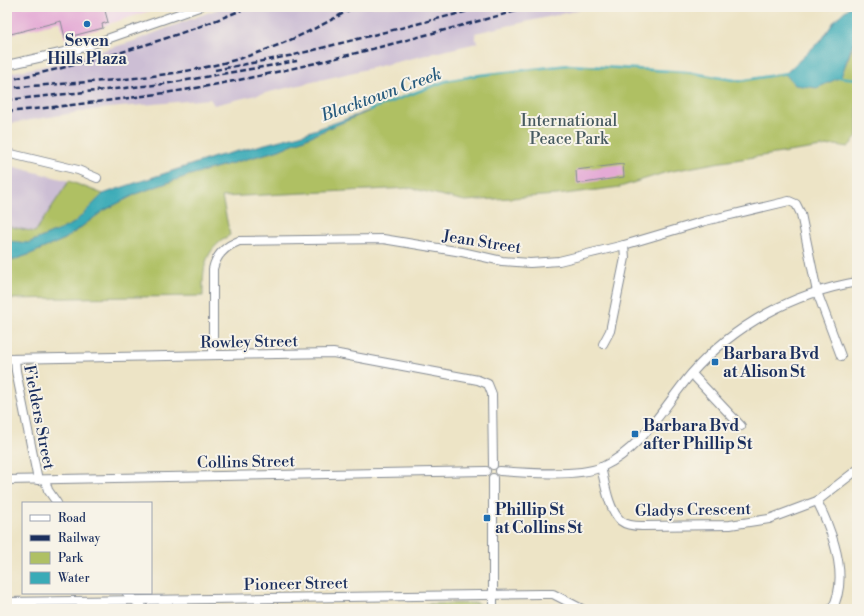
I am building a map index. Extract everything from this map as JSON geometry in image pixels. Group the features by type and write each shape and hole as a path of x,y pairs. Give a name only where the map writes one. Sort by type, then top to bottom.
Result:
{"street":[{"path":"7,65 78,49 199,7"},
{"path":"7,153 78,170 97,178"},
{"name":"Jean Street","path":"213,355 213,269 216,260 221,253 233,243 239,241 383,239 462,252 502,261 530,263 559,260 624,245 705,221 789,201 796,204 801,214 817,292 841,356"},
{"path":"603,344 610,331 625,258 624,245"},
{"path":"500,471 575,472 601,467 621,456 634,446 692,374 722,344 751,322 780,306 817,292 857,282"},
{"name":"Rowley Street","path":"11,359 342,354 478,380 488,384 492,394 493,465"},
{"name":"Fielders Street","path":"11,359 16,371 41,480 56,502"},
{"path":"692,374 741,426"},
{"path":"493,478 488,475 486,471 488,467 493,465 498,466 500,471"},
{"name":"Gladys Crescent","path":"601,467 613,509 620,520 632,525 730,525 756,522 783,514 817,501 832,491 857,470"},
{"name":"Collins Street","path":"7,480 486,471"},
{"path":"493,478 498,476 500,471"},
{"path":"493,478 493,609"},
{"path":"817,501 832,531 837,556 838,586 832,609"},
{"path":"128,594 144,609"},
{"name":"Pioneer Street","path":"7,602 553,594 582,609"}],"shaded area":[{"name":"Seven Hills Plaza","path":"7,7 162,7 65,38 60,21 7,35"},
{"path":"223,7 593,7 475,33 477,43 214,105 210,99 98,109 7,124 7,75 9,73 59,63 131,42"},
{"path":"7,165 69,181 35,232 7,226"}],"green space":[{"name":"International Peace Park","path":"857,38 857,137 848,147 835,145 715,163 667,172 620,187 557,195 465,201 410,188 222,197 230,235 214,247 206,261 203,277 203,296 7,299 7,262 28,255 65,239 103,211 138,193 190,175 279,150 371,110 446,81 480,75 569,65 686,72 740,81 785,74 840,77"},
{"path":"69,181 103,194 74,223 62,229 28,243 7,241 7,226 35,232"},
{"path":"478,603 484,609 425,609 425,604"}],"water":[{"path":"849,7 857,7 857,32 841,77 817,88 795,85 785,74 823,38 835,20"},
{"path":"371,110 279,150 190,175 138,193 103,211 65,239 28,255 7,262 7,241 28,243 62,229 74,223 103,194 215,157 300,135"}],"building":[{"name":"Seven Hills Plaza","path":"7,7 104,7 108,22 102,24 103,28 65,38 61,21 7,35"},
{"path":"623,164 624,177 577,184 576,170"}],"waterway":[{"name":"Blacktown Creek","path":"369,110 446,81 480,75 569,65 686,72 740,81 787,73"},
{"path":"838,77 857,79"}],"railway":[{"path":"7,80 70,66 130,50 190,30 249,7"},
{"path":"7,88 138,78 215,65 251,55 286,42 354,7"},
{"path":"215,70 294,55 484,7"},
{"path":"7,112 154,95 244,79 368,50 532,7"},
{"path":"7,100 164,84 297,61"}],"place":[{"name":"Seven Hills Plaza","path":"87,24"},
{"name":"Barbara Bvd at Alison St","path":"715,362"},
{"name":"Barbara Bvd after Phillip St","path":"635,434"},
{"name":"Phillip St at Collins St","path":"487,518"}]}
